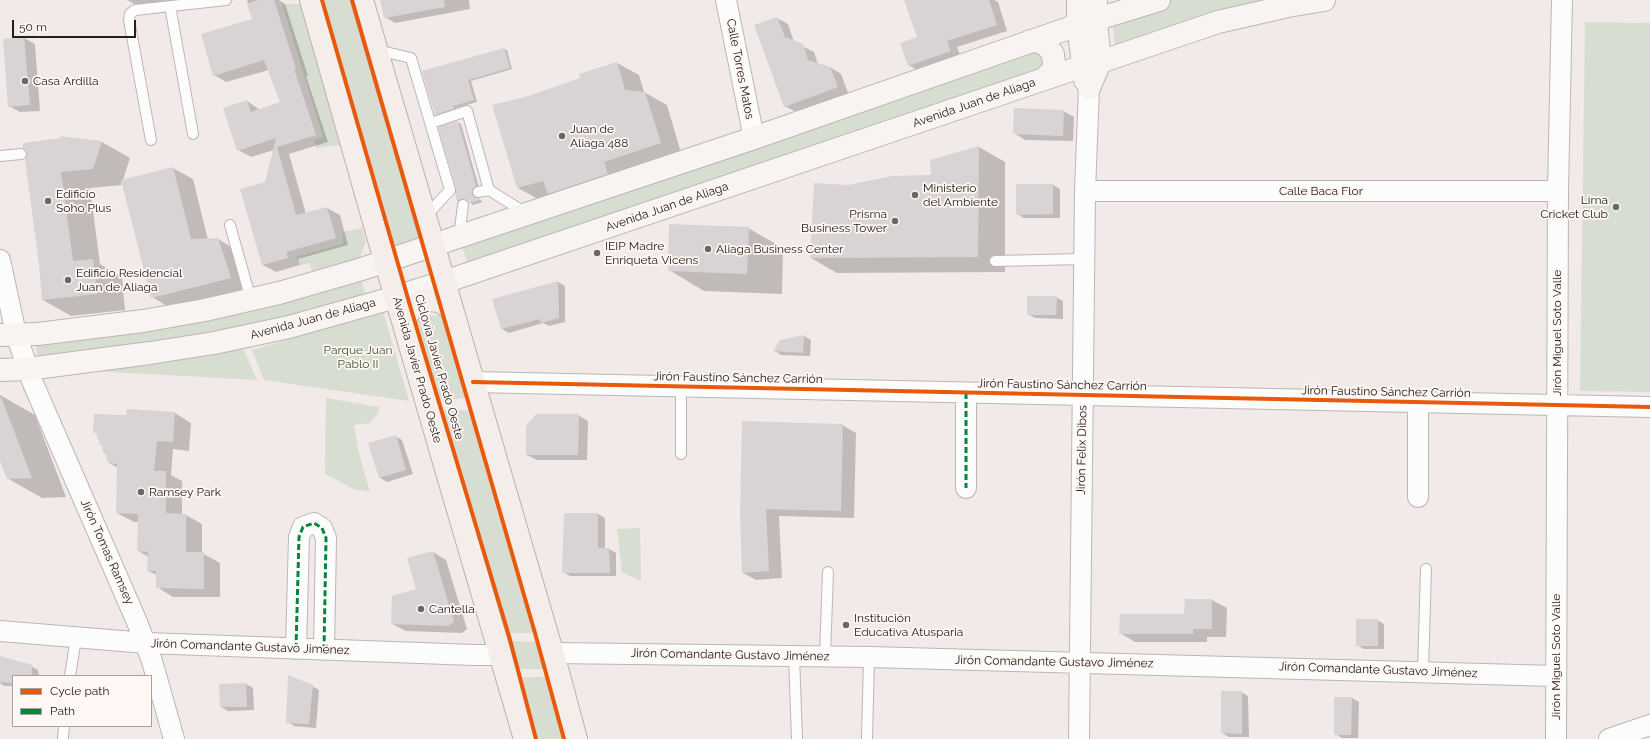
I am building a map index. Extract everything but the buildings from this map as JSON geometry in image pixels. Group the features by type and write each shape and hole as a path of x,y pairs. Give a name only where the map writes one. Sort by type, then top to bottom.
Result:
{"main road":[{"name":"Avenida Javier Prado Oeste","path":"311,0 525,739"},
{"path":"362,0 576,739"},
{"path":"1078,0 1090,15 1092,64 1088,88"},
{"path":"8,335 38,334 143,321 205,310 251,300 386,262 754,138 1030,41 1090,15 1159,0"},
{"name":"Avenida Juan de Aliaga","path":"0,370 28,369 214,343 289,327 444,282 1044,79 1218,22 1288,6 1324,0"},
{"path":"1030,41 1041,42 1051,49 1053,54 1054,66 1052,71 1044,79"},
{"path":"405,327 406,317 411,309 422,301 438,301 446,305 452,311"}],"street":[{"name":"Calle Torres Matos","path":"726,0 754,138"},
{"name":"Jirón Miguel Soto Valle","path":"1556,739 1555,676 1558,191 1562,0"},
{"name":"Jirón Felix Dibos","path":"1079,739 1082,395 1088,88"},
{"name":"Calle Baca Flor","path":"1085,191 1558,191"},
{"name":"Jirón Tomas Ramsey","path":"0,260 8,335 28,369 40,402 146,643 174,739"},
{"name":"Jirón Faustino Sánchez Carrión","path":"473,382 1650,407"},
{"path":"966,393 966,488"},
{"path":"1418,403 1418,498"},
{"path":"296,649 299,537 303,527 314,523 322,528 326,538 324,650"},
{"name":"Jirón Comandante Gustavo Jiménez","path":"0,631 146,643 501,655"},
{"name":"Jirón Comandante Gustavo Jiménez","path":"552,653 869,657 1423,671 1555,676"},
{"path":"1609,739 1650,725"}],"lane":[{"path":"151,140 129,20 130,14 135,10 226,0"},
{"path":"170,6 193,134"},
{"path":"376,50 411,58 452,191 425,217"},
{"path":"430,123 467,111 489,190 527,214"},
{"path":"0,156 21,154"},
{"path":"478,192 489,190"},
{"path":"459,237 463,205"},
{"path":"230,225 251,300"},
{"path":"995,261 1084,259"},
{"path":"681,387 681,454"},
{"path":"1423,671 1426,569"},
{"path":"825,656 828,572"},
{"path":"70,675 76,638"},
{"path":"794,656 797,739"},
{"path":"866,739 869,657"},
{"path":"63,739 64,727"}],"green space":[{"path":"322,0 363,0 433,246 396,258"},
{"path":"1159,0 1324,0 1117,56 1111,15"},
{"path":"282,4 300,4 340,145 316,148 314,140 323,137"},
{"name":"Lima Cricket Club","path":"1585,22 1650,23 1650,392 1580,391"},
{"path":"1054,37 1063,71 468,265 462,246"},
{"path":"362,228 366,242 358,262 312,271 310,263 300,265 296,257 343,244 343,232"},
{"path":"361,278 366,296 210,336 38,358 35,343"},
{"name":"Parque Juan Pablo II","path":"383,311 409,401 264,380 252,350"},
{"path":"442,315 466,398 439,401 415,320 421,316"},
{"path":"243,348 257,380 75,370"},
{"path":"326,398 379,407 378,413 370,423 354,425 358,449 370,492 354,489 325,474"},
{"path":"470,410 535,633 508,633 441,411"},
{"path":"640,528 641,581 622,572 617,529"},
{"path":"511,641 538,642 545,669 519,669"},
{"path":"521,677 548,677 564,739 536,739"}],"marked path":[{"path":"966,393 966,488"},
{"path":"296,649 299,537 303,527 314,523 322,528 326,538 324,650"}],"cycle path":[{"name":"Ciclovía Javier Prado Oeste","path":"322,0 411,309 509,636 536,739"},
{"path":"352,0 535,633 564,739"},
{"path":"473,382 1650,407"}],"place":[{"name":"Casa Ardilla","path":"25,81"},
{"name":"Juan de Aliaga 488","path":"562,136"},
{"name":"Ministerio del Ambiente","path":"915,195"},
{"name":"Edificio Soho Plus","path":"48,201"},
{"name":"Lima Cricket Club","path":"1616,207"},
{"name":"Prisma Business Tower","path":"895,221"},
{"name":"Aliaga Business Center","path":"708,249"},
{"name":"IEIP Madre Enriqueta Vicens","path":"597,253"},
{"name":"Edificio Residencial Juan de Aliaga","path":"68,280"},
{"name":"Ramsey Park","path":"141,492"},
{"name":"Cantella","path":"421,609"},
{"name":"Institución Educativa Atusparia","path":"846,625"}]}
